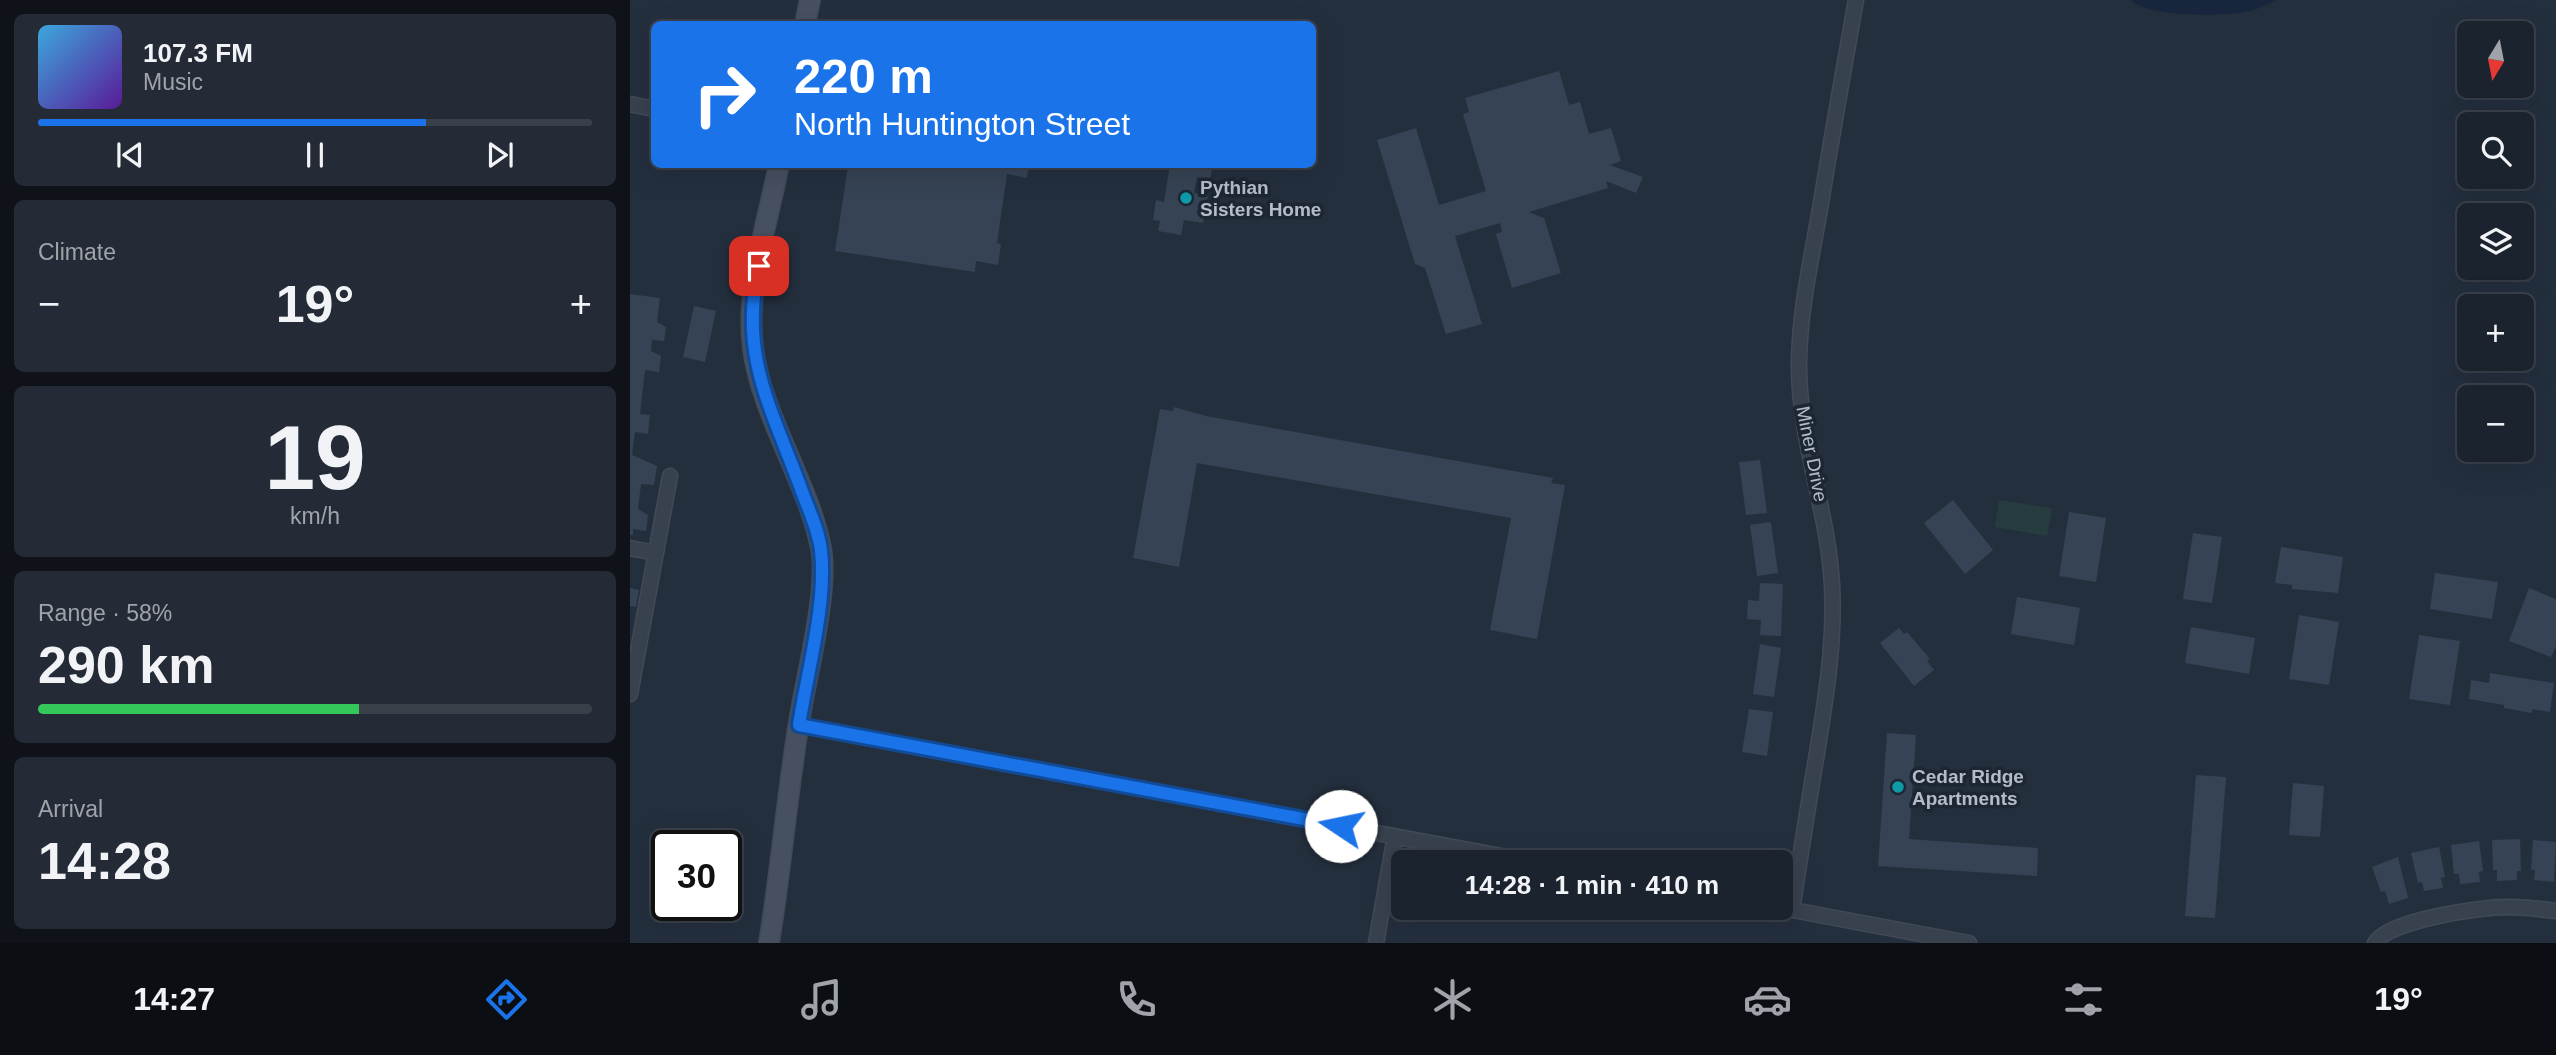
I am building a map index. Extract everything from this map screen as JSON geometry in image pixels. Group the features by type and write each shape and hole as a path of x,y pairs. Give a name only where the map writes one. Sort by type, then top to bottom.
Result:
{"street":[{"path":"806,21 810,0"},
{"name":"Miner Drive","path":"1793,876 1829,675 1833,634 1828,537 1819,489 1806,443 1801,405 1801,328 1825,168 1856,0"},
{"path":"630,104 651,108"},
{"path":"769,943 799,725 821,593 821,550 759,378 752,348 753,290 778,168"},
{"path":"630,694 670,476"},
{"path":"630,548 656,553"},
{"path":"799,725 1469,850"},
{"path":"1377,943 1395,836"},
{"path":"2375,943 2389,931 2439,915 2508,907 2556,911"},
{"path":"1793,910 1969,943"}],"green space":[{"path":"1999,500 2052,508 2047,536 1995,527"}],"water":[{"path":"2131,0 2277,0 2245,12 2200,15 2151,10"}],"building":[{"path":"1559,71 1569,105 1580,102 1589,134 1611,128 1621,161 1610,165 1643,177 1636,193 1606,181 1608,188 1529,212 1544,218 1561,273 1512,288 1496,234 1502,232 1500,223 1455,236 1482,324 1446,334 1425,268 1415,264 1377,140 1416,128 1439,205 1486,191 1463,114 1469,112 1465,98"},
{"path":"848,168 1028,168 1027,178 1007,174 997,243 1001,244 998,265 976,261 975,272 835,251"},
{"name":"Pythian Sisters Home","path":"1169,168 1212,168 1210,180 1197,177 1194,193 1208,195 1203,223 1184,220 1181,235 1158,231 1160,221 1153,220 1156,200 1164,202"},
{"path":"630,294 660,298 657,322 666,327 664,341 652,340 651,351 661,356 659,372 645,370 640,414 650,415 648,434 635,432 632,455 657,466 654,485 641,484 638,509 648,515 646,531 633,529 633,535 630,535"},
{"path":"694,306 716,311 705,362 683,357"},
{"path":"1174,407 1206,416 1553,478 1551,483 1565,485 1537,639 1490,630 1511,518 1197,463 1179,567 1133,558 1160,409 1173,411"},
{"path":"1760,460 1767,513 1746,515 1739,462"},
{"path":"1953,500 1993,550 1965,574 1924,523"},
{"path":"2069,512 2106,518 2096,582 2059,576"},
{"path":"1771,522 1778,573 1757,576 1750,525"},
{"path":"2193,533 2222,537 2212,603 2183,599"},
{"path":"2281,547 2343,557 2338,593 2292,589 2292,585 2275,583"},
{"path":"2435,573 2498,582 2492,619 2430,609"},
{"path":"1760,583 1783,584 1781,636 1760,635 1761,620 1747,619 1748,600 1759,601"},
{"path":"630,588 639,590 636,607 630,606"},
{"path":"2529,588 2556,599 2556,646 2551,657 2509,641"},
{"path":"2017,597 2080,608 2074,645 2011,634"},
{"path":"2299,615 2339,622 2329,685 2289,679"},
{"path":"2191,627 2255,638 2249,674 2185,663"},
{"path":"1899,628 1904,634 1907,632 1930,659 1927,661 1934,670 1914,686 1880,643"},
{"path":"2419,635 2460,641 2450,705 2409,699"},
{"path":"1760,644 1781,648 1774,697 1753,694"},
{"path":"2490,673 2554,683 2550,712 2532,709 2532,713 2469,699 2471,680 2489,683"},
{"path":"1749,709 1773,712 1767,756 1742,752"},
{"name":"Cedar Ridge Apartments","path":"1887,733 1916,735 1909,839 2038,848 2037,876 1878,866"},
{"path":"2196,775 2226,777 2215,918 2185,916"},
{"path":"2293,783 2324,786 2320,837 2289,835"},
{"path":"2520,839 2521,871 2517,871 2517,880 2497,881 2497,870 2493,870 2492,840"},
{"path":"2533,840 2556,842 2554,882 2534,880 2535,870 2531,870"},
{"path":"2479,841 2483,871 2479,872 2480,882 2460,884 2459,874 2454,874 2451,845"},
{"path":"2439,847 2445,877 2441,878 2443,888 2424,891 2422,882 2418,883 2411,853"},
{"path":"2398,857 2408,898 2389,904 2385,891 2381,892 2372,867"}],"place":[{"name":"Pythian Sisters Home","path":"1186,198"},
{"name":"Cedar Ridge Apartments","path":"1898,787"}],"route":[{"path":"759,266 753,290 752,348 759,378 821,550 821,593 799,725 1341,826"}]}
